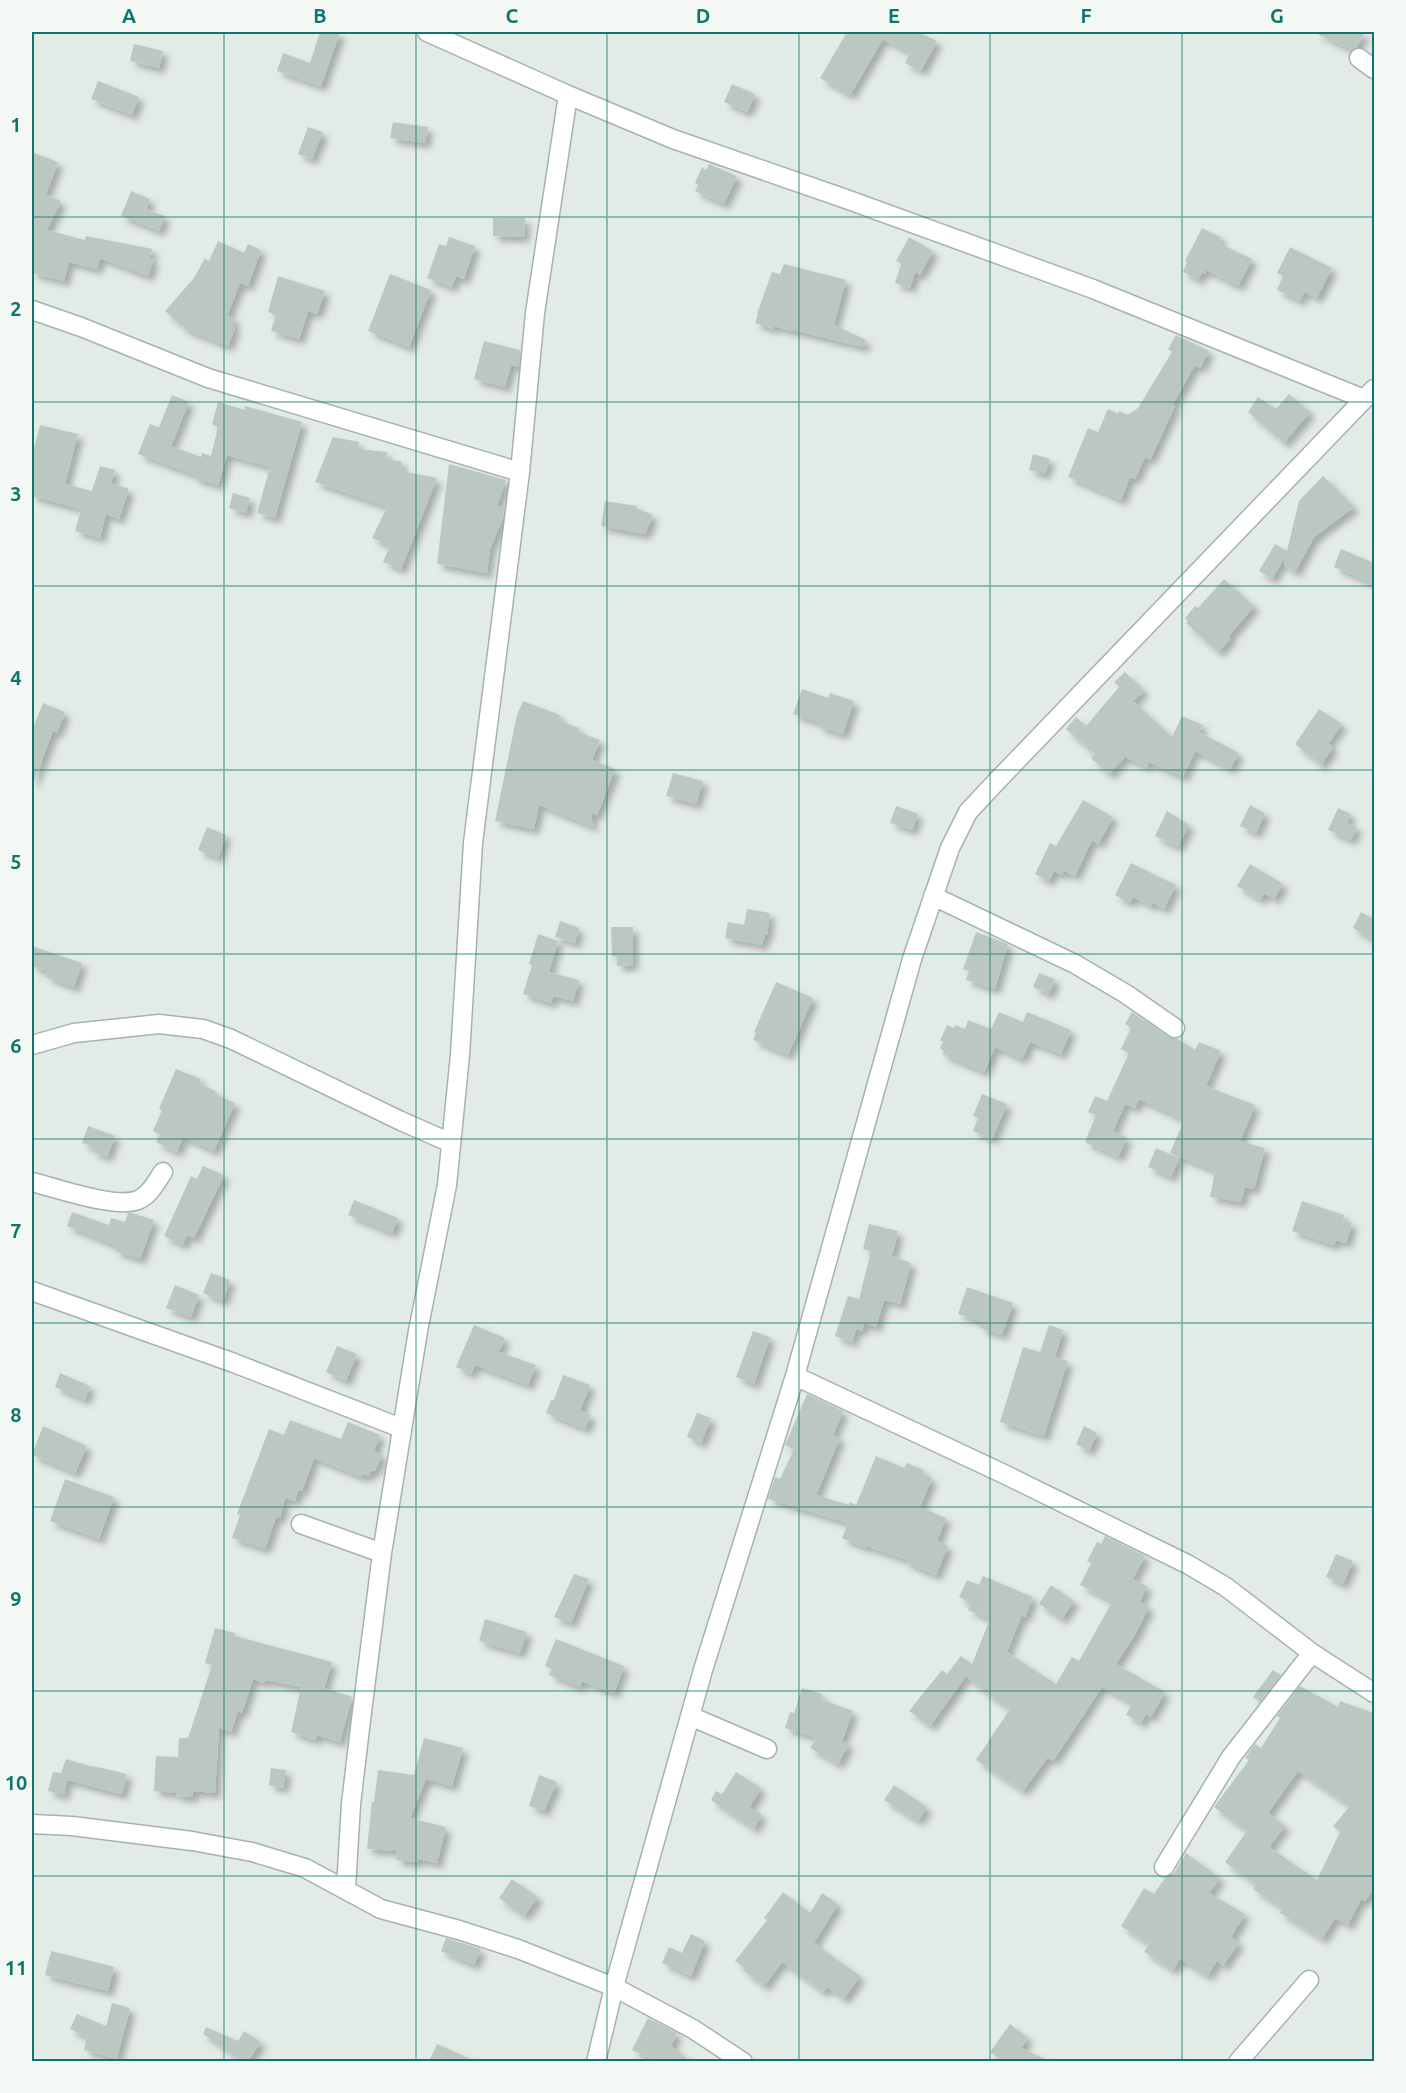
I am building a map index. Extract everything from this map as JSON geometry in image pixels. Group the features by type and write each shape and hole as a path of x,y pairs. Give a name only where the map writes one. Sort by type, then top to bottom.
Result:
{"street":[{"path":"427,32 673,139 1093,289 1369,394 968,812 950,848 912,959 795,1376 690,1716 614,1987 596,2061"},
{"path":"1359,58 1374,69"},
{"path":"346,1888 351,1804 382,1553 418,1331 447,1185 460,1055 473,843 520,472 535,313 568,95"},
{"path":"32,309 208,378 520,472"},
{"path":"933,896 1076,964 1126,994 1175,1028"},
{"path":"32,1045 74,1034 159,1024 203,1029 231,1039 400,1122 451,1143"},
{"path":"32,1182 96,1198 123,1202 137,1200 148,1194 163,1172"},
{"path":"32,1291 234,1363 401,1428"},
{"path":"795,1376 1189,1564 1226,1587 1312,1653 1374,1693"},
{"path":"301,1524 382,1553"},
{"path":"1164,1867 1231,1757 1312,1653"},
{"path":"690,1716 767,1749"},
{"path":"32,1824 146,1834 252,1852 306,1868 381,1909 518,1949 614,1987 693,2029 743,2061"},
{"path":"1238,2061 1309,1980"}],"building":[{"path":"320,32 340,32 321,86 277,71 283,53 310,63"},
{"path":"847,32 918,32 937,41 921,71 905,63 910,53 883,39 850,95 820,78"},
{"path":"1313,32 1365,32 1357,47 1352,50"},
{"path":"134,44 163,51 159,68 130,61"},
{"path":"98,81 139,97 132,115 91,99"},
{"path":"732,84 755,94 747,112 724,102"},
{"path":"393,122 428,127 425,143 390,138"},
{"path":"308,127 323,132 312,159 298,154"},
{"path":"32,152 58,162 46,194 61,201 47,230 85,240 86,236 153,249 149,258 154,259 148,276 100,258 97,269 69,262 64,281 32,273"},
{"path":"709,164 737,176 724,204 695,191 698,185 695,183 702,167 706,170"},
{"path":"131,191 150,199 146,209 165,216 159,231 121,216"},
{"path":"493,218 525,218 524,237 493,236"},
{"path":"1202,228 1221,237 1219,243 1252,259 1238,286 1206,270 1205,274 1202,272 1198,280 1183,272 1187,262 1185,261"},
{"path":"449,237 475,246 464,279 456,276 452,287 427,278 439,244 446,246"},
{"path":"909,237 933,251 920,275 915,272 910,288 895,283 901,264 896,261"},
{"path":"218,241 244,253 248,244 261,250 248,286 240,283 227,316 235,319 232,327 235,328 228,346 187,330 165,311 194,278 205,258 209,261"},
{"path":"1290,247 1332,268 1317,298 1304,292 1300,301 1277,290 1283,276 1277,273"},
{"path":"784,264 846,280 834,325 866,340 863,347 774,326 773,329 755,323 772,272 780,274"},
{"path":"390,274 431,290 409,347 368,331"},
{"path":"278,276 325,291 317,314 308,311 299,339 271,331 276,315 268,312"},
{"path":"1176,335 1209,351 1200,368 1195,365 1173,404 1175,406 1150,460 1145,457 1135,479 1130,477 1121,500 1068,477 1088,428 1098,432 1108,409 1118,414 1119,411 1128,415 1138,408 1172,352 1168,349"},
{"path":"484,341 520,350 519,367 511,365 505,387 474,379"},
{"path":"1289,394 1310,412 1284,443 1248,412 1258,397 1276,409"},
{"path":"172,395 189,402 171,446 201,457 202,453 211,456 218,427 212,424 218,402 245,410 245,406 302,422 275,518 257,513 270,467 227,455 218,485 194,478 195,475 138,454 150,424 159,427"},
{"path":"40,425 78,434 65,484 92,491 100,466 115,470 111,483 129,489 119,519 106,514 100,538 75,531 81,509 32,496 32,456"},
{"path":"333,437 359,442 358,449 387,452 386,460 402,461 401,471 437,478 401,569 383,562 390,546 372,538 387,507 315,482"},
{"path":"1033,454 1050,459 1045,474 1029,470"},
{"path":"449,464 506,480 497,506 504,508 503,518 490,549 487,573 437,564"},
{"path":"1323,476 1354,507 1314,537 1295,572 1284,565 1286,555 1272,579 1259,571 1275,544 1287,551 1299,501"},
{"path":"233,493 250,498 246,513 229,508"},
{"path":"605,501 637,506 636,508 653,515 645,534 601,526"},
{"path":"1341,549 1374,563 1374,584 1334,567"},
{"path":"1224,579 1254,606 1218,652 1186,623 1188,621 1185,618 1195,606 1198,608"},
{"path":"1125,672 1144,691 1133,701 1172,737 1182,716 1203,725 1199,732 1239,753 1230,769 1195,751 1183,777 1149,762 1147,767 1125,757 1109,774 1091,758 1095,754 1066,729 1076,717 1086,726 1119,687 1114,682"},
{"path":"802,689 828,698 830,693 854,701 843,734 819,727 820,723 793,714"},
{"path":"523,701 560,715 558,720 579,728 578,732 600,740 592,760 615,769 597,815 591,813 593,827 539,805 534,829 495,821 517,715"},
{"path":"43,703 65,712 57,733 53,731 32,784 32,730"},
{"path":"1319,709 1342,724 1328,744 1333,747 1321,765 1295,744"},
{"path":"673,773 703,781 696,804 666,796"},
{"path":"1083,800 1113,817 1098,844 1092,840 1075,876 1064,871 1062,875 1054,871 1049,881 1035,874 1050,843 1056,846"},
{"path":"1250,805 1265,813 1256,833 1240,826"},
{"path":"896,806 918,814 912,830 890,823"},
{"path":"1338,808 1351,814 1347,823 1357,827 1351,840 1328,830"},
{"path":"1167,811 1189,825 1178,847 1155,836"},
{"path":"207,827 226,835 218,858 198,850"},
{"path":"1131,863 1176,885 1164,909 1153,903 1151,906 1133,897 1130,903 1115,895"},
{"path":"1250,864 1283,884 1274,899 1264,893 1260,900 1237,886"},
{"path":"747,909 770,913 767,935 762,945 725,938 728,922 744,925"},
{"path":"1361,912 1374,919 1374,940 1353,928"},
{"path":"560,921 579,928 575,943 555,937"},
{"path":"611,927 633,927 633,965 617,966 617,956 612,956"},
{"path":"976,932 1008,944 995,989 966,980 969,971 963,969"},
{"path":"538,934 558,941 549,972 579,980 573,1001 553,996 551,1003 523,994"},
{"path":"32,946 82,963 74,987 46,977 48,972 32,966"},
{"path":"1039,973 1055,979 1049,994 1033,987"},
{"path":"776,982 813,998 788,1055 753,1040 756,1033 754,1032"},
{"path":"999,1012 1023,1022 1027,1012 1071,1030 1061,1054 1030,1042 1022,1059 995,1047 984,1072 942,1054 944,1052 940,1048 943,1041 940,1041 947,1025 954,1028 956,1025 965,1029 968,1020 991,1029"},
{"path":"1132,1012 1169,1037 1178,1039 1195,1050 1199,1042 1221,1051 1206,1086 1255,1105 1240,1141 1265,1148 1254,1189 1245,1187 1241,1202 1210,1197 1215,1171 1170,1153 1184,1120 1139,1099 1135,1108 1125,1104 1113,1131 1127,1138 1118,1157 1085,1142 1096,1115 1088,1112 1095,1096 1107,1101 1129,1053 1121,1049 1131,1028 1125,1024"},
{"path":"176,1069 201,1079 199,1084 235,1103 214,1151 183,1137 177,1152 156,1142 160,1135 153,1131 162,1110 159,1109"},
{"path":"982,1094 1007,1104 992,1139 973,1131 978,1118 973,1116"},
{"path":"88,1126 115,1136 107,1157 93,1152 94,1147 82,1143"},
{"path":"1156,1148 1179,1158 1171,1177 1148,1167"},
{"path":"203,1166 224,1175 194,1238 187,1235 183,1245 164,1236 191,1176 197,1179"},
{"path":"354,1200 398,1218 392,1233 348,1215"},
{"path":"1302,1201 1344,1215 1343,1220 1352,1223 1346,1243 1336,1240 1334,1245 1292,1231"},
{"path":"72,1212 109,1225 111,1218 125,1222 128,1213 154,1220 140,1259 115,1251 117,1246 67,1226"},
{"path":"869,1224 898,1231 892,1256 911,1263 900,1304 884,1300 876,1327 864,1323 862,1331 856,1329 852,1342 835,1336 848,1296 859,1299 871,1251 863,1249"},
{"path":"211,1273 230,1280 223,1301 203,1293"},
{"path":"175,1285 199,1295 191,1317 166,1308"},
{"path":"967,1287 1013,1303 1002,1335 980,1328 982,1322 958,1314"},
{"path":"474,1325 505,1338 499,1352 536,1365 528,1385 475,1365 471,1374 456,1367"},
{"path":"1049,1325 1063,1330 1055,1357 1068,1361 1044,1436 1000,1422 1023,1347 1040,1352"},
{"path":"753,1331 770,1337 754,1384 736,1377"},
{"path":"337,1346 357,1354 346,1381 326,1372"},
{"path":"60,1373 90,1386 85,1400 55,1387"},
{"path":"563,1375 590,1385 580,1411 591,1415 585,1429 546,1413 551,1400 554,1400"},
{"path":"807,1394 843,1411 833,1435 840,1438 816,1495 856,1505 876,1456 904,1468 907,1463 924,1470 923,1474 932,1478 920,1507 946,1518 937,1541 948,1546 936,1575 906,1563 907,1560 842,1538 848,1523 768,1499 775,1477 780,1479 794,1449 785,1445"},
{"path":"697,1413 711,1418 701,1443 687,1437"},
{"path":"290,1420 341,1439 348,1422 380,1435 374,1451 382,1455 375,1471 371,1470 369,1476 362,1474 361,1477 314,1458 302,1491 298,1490 295,1501 285,1498 280,1518 276,1517 265,1549 232,1538 240,1515 237,1514 269,1429 284,1435"},
{"path":"43,1426 87,1446 75,1473 32,1455"},
{"path":"1084,1426 1097,1433 1089,1451 1076,1444"},
{"path":"65,1479 114,1497 99,1539 50,1521"},
{"path":"1105,1536 1145,1556 1133,1579 1147,1586 1140,1602 1149,1607 1116,1664 1165,1692 1151,1717 1146,1714 1141,1723 1126,1715 1132,1703 1102,1687 1053,1761 1048,1757 1023,1791 976,1760 1010,1709 967,1677 969,1672 930,1726 909,1711 942,1670 947,1674 961,1656 972,1664 990,1619 968,1610 971,1603 959,1597 967,1580 979,1585 983,1576 1033,1597 1025,1617 1022,1615 1007,1652 1056,1684 1072,1657 1079,1661 1111,1604 1111,1601 1080,1585 1091,1563 1087,1561 1097,1542 1101,1544"},
{"path":"1336,1554 1353,1561 1343,1584 1326,1577"},
{"path":"574,1574 589,1579 571,1623 554,1617"},
{"path":"1051,1585 1074,1601 1062,1619 1039,1604"},
{"path":"485,1619 527,1632 520,1653 479,1641"},
{"path":"215,1628 235,1633 235,1636 332,1662 324,1688 352,1697 340,1742 317,1735 315,1740 291,1732 301,1687 265,1680 264,1683 253,1679 242,1713 238,1711 231,1732 219,1728 215,1793 193,1791 193,1797 154,1791 156,1756 178,1757 179,1738 188,1738 212,1665 205,1663"},
{"path":"556,1639 624,1666 614,1693 582,1681 580,1687 549,1675 552,1669 545,1666"},
{"path":"1273,1670 1281,1675 1260,1702 1253,1697"},
{"path":"1300,1686 1338,1707 1340,1701 1374,1713 1374,1888 1365,1901 1361,1899 1348,1925 1335,1918 1322,1939 1280,1913 1282,1908 1253,1889 1256,1884 1225,1862 1247,1831 1214,1807 1249,1760 1245,1758 1255,1744 1261,1748 1280,1718 1277,1716","holes":["1298,1771 1350,1806 1333,1826 1340,1832 1317,1880 1269,1847 1285,1826 1268,1813"]},
{"path":"802,1688 822,1694 821,1699 853,1711 842,1741 849,1744 838,1764 810,1748 816,1738 785,1728 790,1712 794,1713"},
{"path":"424,1738 463,1748 452,1786 426,1779 410,1818 446,1827 437,1863 418,1859 418,1862 396,1860 397,1851 367,1849 378,1770 414,1775"},
{"path":"66,1759 127,1774 122,1794 67,1780 64,1795 48,1791 53,1772 61,1773"},
{"path":"271,1768 286,1770 283,1788 269,1785"},
{"path":"736,1772 761,1788 749,1808 762,1814 754,1829 711,1800 716,1791 722,1794"},
{"path":"539,1775 557,1782 544,1811 529,1806"},
{"path":"894,1785 927,1807 918,1821 884,1800"},
{"path":"1186,1853 1220,1878 1209,1893 1245,1914 1231,1937 1239,1943 1223,1966 1217,1960 1208,1976 1180,1959 1173,1970 1144,1952 1149,1944 1121,1926 1144,1888 1154,1894 1165,1878 1174,1873"},
{"path":"512,1879 538,1897 524,1916 499,1898"},
{"path":"783,1892 810,1913 822,1893 838,1904 814,1943 860,1976 844,1999 827,1987 823,1992 782,1962 764,1986 735,1961 767,1920 764,1918"},
{"path":"691,1934 705,1941 691,1976 662,1963 669,1947 682,1953"},
{"path":"446,1938 481,1949 474,1965 441,1951"},
{"path":"51,1951 114,1967 108,1991 45,1975"},
{"path":"112,2003 130,2008 117,2059 84,2050 87,2037 70,2029 77,2014 106,2026"},
{"path":"648,2018 677,2033 671,2046 690,2061 657,2061 632,2050"},
{"path":"1010,2024 1028,2038 1021,2048 1049,2061 1003,2061 990,2052"},
{"path":"206,2027 238,2041 244,2031 261,2042 248,2061 243,2061 203,2034"},
{"path":"437,2044 475,2061 429,2061"}]}
